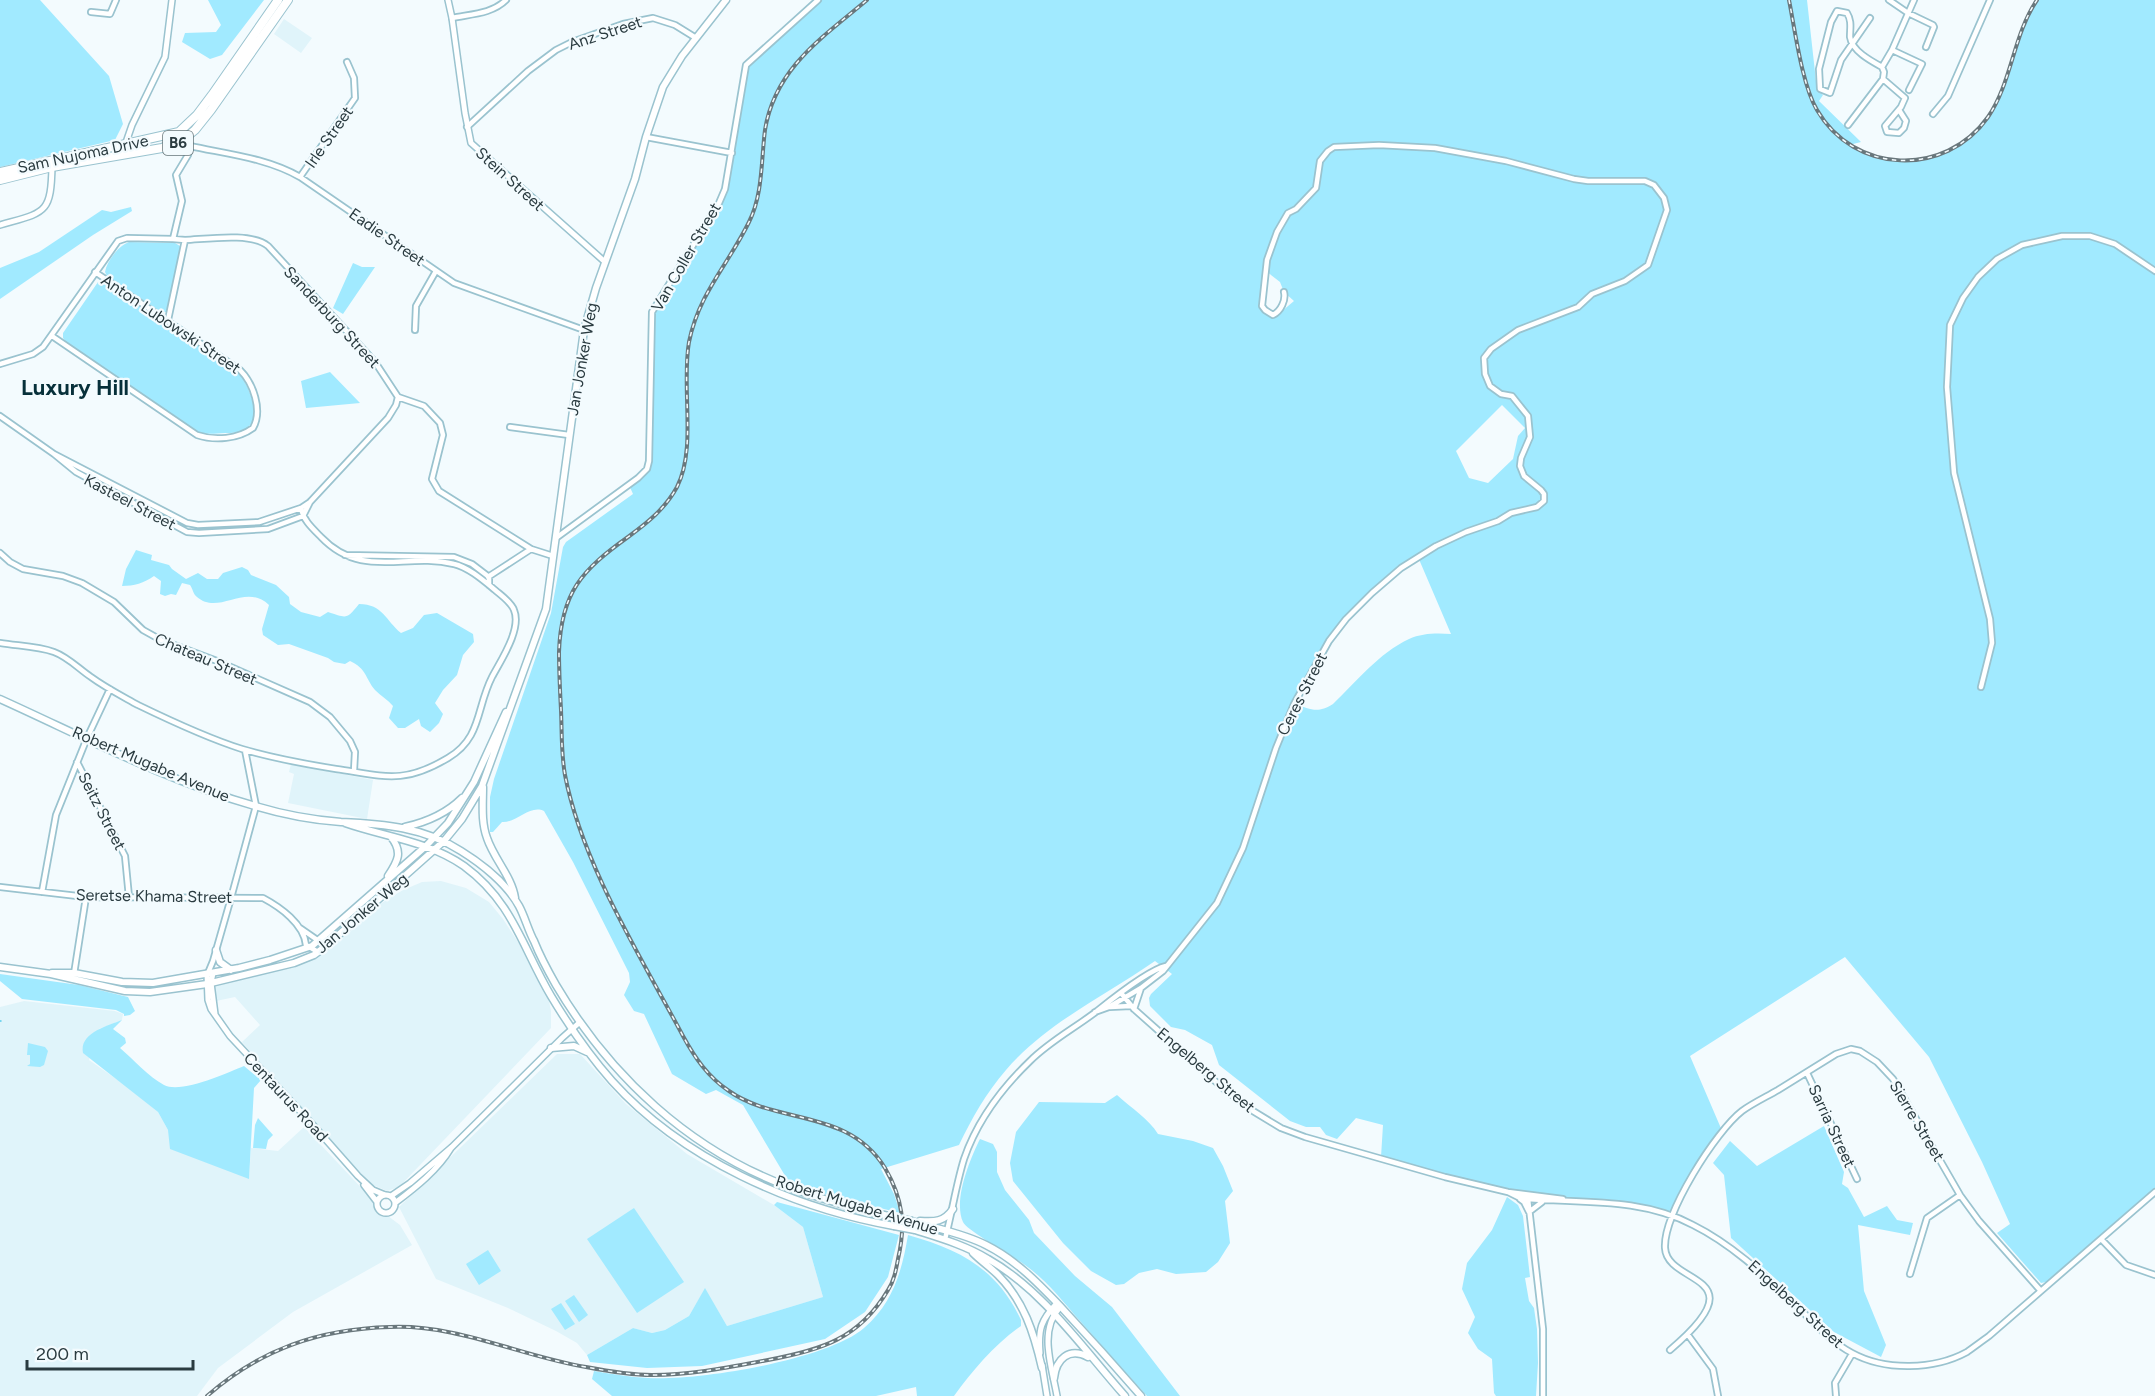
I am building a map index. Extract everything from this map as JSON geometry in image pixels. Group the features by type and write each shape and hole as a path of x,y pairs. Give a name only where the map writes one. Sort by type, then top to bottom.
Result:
{"highway":[{"name":"Sam Nujoma Drive","path":"0,172 170,146 212,95 278,0"},
{"name":"Sam Nujoma Drive","path":"0,180 125,144 181,135 195,130 288,0"}],"main road":[{"name":"Jan Jonker Weg","path":"74,976 135,992 150,992 209,984 294,963 326,946 435,850 462,819 483,786 546,609 584,330 604,262 635,179 646,137 667,78 726,0"},
{"name":"Robert Mugabe Avenue","path":"0,699 175,778 256,806 342,822 401,827 444,841 490,873 516,901 550,976 608,1059 645,1099 698,1140 732,1161 791,1188 969,1238 1006,1256 1026,1272 1059,1305 1141,1396"},
{"name":"Jan Jonker Weg","path":"0,967 122,982 153,983 231,970 309,947 320,941 426,846 454,815 474,782 510,706"},
{"path":"401,827 429,820 449,809 474,782"},
{"path":"483,786 484,829 513,889 516,901"},
{"name":"Robert Mugabe Avenue","path":"342,822 426,846 463,866 480,880 502,903 543,982 571,1029 590,1054 633,1102 688,1145 723,1166 797,1201 945,1239 967,1248 1009,1272 1052,1312 1125,1396"},
{"path":"387,879 398,860 399,852 397,844 390,836"},
{"path":"216,950 220,962 231,970"},
{"path":"551,1048 574,1046 590,1054"},
{"path":"913,1221 939,1221 953,1209"},
{"path":"967,1248 999,1276 1018,1301 1033,1331 1042,1368"},
{"path":"1054,1378 1055,1368 1065,1356 1079,1353 1094,1361"}],"street":[{"path":"91,12 110,14 116,0"},
{"path":"122,154 165,57 172,0"},
{"name":"Stein Street","path":"448,0 471,143 604,262"},
{"path":"452,18 490,11 501,6 506,0"},
{"name":"Van Coller Street","path":"556,538 647,469 650,443 652,312 725,189 746,65 818,0"},
{"path":"1889,0 1908,13 1933,25 1926,47"},
{"path":"1882,67 1914,0"},
{"path":"1933,114 1948,96 1990,0"},
{"path":"1848,124 1882,79 1884,72 1882,67 1869,60 1853,46 1851,20 1847,13 1837,11 1831,22 1819,69 1820,89 1829,93 1841,60 1853,46 1870,18"},
{"name":"Anz Street","path":"467,127 528,71 556,50 572,42 623,24 653,18 675,25 696,38"},
{"path":"1892,50 1922,64 1909,90"},
{"name":"Irle Street","path":"300,177 355,98 356,83 346,62"},
{"path":"1882,79 1904,96 1905,101 1885,126 1887,132 1899,133 1904,128 1906,121 1899,110"},
{"path":"173,239 182,205 176,175 188,155 190,146 181,135"},
{"path":"646,137 732,153"},
{"name":"Ceres Street","path":"1095,1012 1109,1007 1122,995 1141,988 1163,971 1217,903 1243,848 1276,748 1294,704 1329,641 1372,592 1401,568 1454,537 1498,521 1511,513 1537,507 1545,499 1541,490 1524,476 1520,466 1530,437 1528,416 1512,396 1501,394 1490,386 1485,374 1484,358 1491,349 1518,330 1578,307 1592,294 1625,281 1648,265 1666,217 1666,201 1657,187 1645,181 1574,179 1506,161 1435,148 1379,145 1334,147 1320,161 1316,188 1296,209 1288,213 1276,232 1267,260 1262,306 1265,310 1273,315 1276,314 1282,304 1284,292"},
{"name":"Eadie Street","path":"190,146 273,164 300,177 436,271 464,287 584,330"},
{"path":"0,225 31,216 45,207 50,198 51,164"},
{"path":"1981,687 1992,643 1990,619 1954,473 1947,387 1950,325 1963,298 1977,277 1996,259 2022,245 2062,236 2090,236 2115,244 2155,271"},
{"name":"Sanderburg Street","path":"173,239 246,238 264,243 375,362 398,397"},
{"name":"Anton Lubowski Street","path":"0,364 39,351 52,336 113,246 120,240 173,239"},
{"path":"168,320 186,240"},
{"path":"415,330 416,309 436,271"},
{"name":"Anton Lubowski Street","path":"52,336 197,435 216,439 241,435 253,428 257,413 252,386 247,376 95,272"},
{"path":"398,397 424,406 442,428 443,435 432,479 439,491 531,549 553,556"},
{"name":"Kasteel Street","path":"54,454 191,525 259,522 301,508 310,502 388,418 398,397"},
{"name":"Kasteel Street","path":"0,416 76,472 190,532 268,529 303,516 310,502"},
{"path":"510,427 569,435"},
{"path":"0,643 54,652 110,689 181,724 244,750 393,778 414,775 456,754 469,742 491,679 506,652 516,625 513,607 489,585 452,563 355,560 325,542 303,516 301,508"},
{"path":"479,579 489,577 531,549"},
{"name":"Chateau Street","path":"0,553 23,569 63,576 82,583 114,602 143,630 161,640 310,702 330,717 350,741 355,752 354,771"},
{"path":"345,555 454,557 472,564 489,577"},
{"path":"489,577 489,585"},
{"path":"42,892 54,822 87,738 110,689"},
{"path":"244,750 256,806"},
{"name":"Seitz Street","path":"77,762 125,856 129,897"},
{"name":"Centaurus Road","path":"256,806 210,974 209,984 215,1016 239,1047 358,1176 377,1202"},
{"name":"Seretse Khama Street","path":"0,887 86,897 262,898 274,904 298,926 326,946"},
{"path":"74,976 86,897"},
{"name":"Seretse Khama Street","path":"298,926 309,947"},
{"path":"309,947 318,952"},
{"name":"Ceres Street","path":"945,1239 968,1150 994,1102 1030,1060 1059,1037 1157,969 1166,966"},
{"path":"1109,1007 1133,1007 1141,988"},
{"name":"Engelberg Street","path":"1122,995 1224,1089 1281,1128 1344,1149 1508,1192 1547,1201 1566,1200"},
{"path":"452,1147 447,1156 427,1176 395,1203 394,1210 386,1214 380,1211 377,1202 380,1197 388,1196 410,1183 452,1147 580,1022"},
{"name":"Sierre Street","path":"1688,1335 1708,1308 1709,1298 1705,1286 1671,1261 1667,1255 1666,1240 1672,1216 1690,1179 1741,1112 1844,1050 1851,1049 1867,1054 1893,1079 1960,1195 1979,1221 2040,1290"},
{"name":"Sarria Street","path":"1807,1073 1857,1179"},
{"name":"Centaurus Road","path":"358,1176 373,1190 388,1196 395,1203"},
{"name":"Engelberg Street","path":"1508,1192 1518,1197 1614,1203 1672,1216 1700,1229 1741,1256 1758,1269 1829,1337 1852,1353 1875,1362 1897,1366 1913,1366 1948,1360 1966,1352 1989,1336 2155,1192"},
{"path":"1910,1274 1927,1218 1960,1195"},
{"path":"1527,1196 1543,1329 1543,1396"},
{"path":"1518,1197 1524,1202 1529,1212"},
{"path":"1529,1212 1539,1203 1547,1201"},
{"path":"2101,1239 2126,1265 2155,1275"},
{"path":"1047,1396 1042,1368 1040,1330 1043,1321 1059,1305"},
{"path":"1052,1312 1048,1333 1057,1396"},
{"path":"1670,1350 1688,1335 1713,1369 1718,1396"},
{"path":"1836,1396 1835,1383 1852,1353"}],"shaded area":[{"path":"0,0 40,0 109,76 123,124 115,140 0,167"},
{"path":"208,0 264,0 222,55 210,59 182,42 185,33 216,32 221,25"},
{"path":"818,0 1807,0 1817,90 1823,95 1819,101 1861,142 1849,145 1881,158 1908,161 1939,155 1954,148 1967,139 1989,116 1997,102 2025,24 2037,0 2155,0 2155,1192 2051,1281 2041,1283 1997,1233 2010,1224 1982,1162 1929,1057 1845,957 1690,1056 1723,1133 1691,1179 1672,1216 1635,1207 1508,1192 1381,1157 1383,1125 1356,1118 1337,1139 1326,1135 1320,1127 1306,1127 1290,1121 1219,1065 1212,1045 1185,1030 1171,1027 1150,1006 1151,994 1172,974 1155,961 1058,1024 1022,1053 986,1097 959,1145 881,1169 894,1194 900,1213 820,1193 787,1179 743,1105 716,1090 706,1094 672,1074 644,1014 634,1011 624,995 630,982 629,973 573,862 544,811 534,810 508,822 502,822 493,832 490,832 490,797 494,779 551,613 563,547 566,542 633,494 629,485 647,469 652,312 725,189 746,65","holes":["1266,271 1280,282 1284,292 1294,301 1275,317 1267,315 1260,305","1502,405 1525,428 1518,436 1513,459 1488,483 1469,478 1456,451","1418,557 1451,634 1419,636 1398,645 1359,677 1333,704 1323,709 1314,710 1294,704 1340,626 1401,568"]},
{"path":"284,19 312,38 301,53 274,34"},
{"path":"131,207 132,211 0,299 0,268 39,252 102,210 111,212"},
{"path":"129,242 175,243 180,246 181,251 166,312 161,312 107,276 105,272 111,259 117,250"},
{"path":"353,263 362,267 375,267 343,314 333,308"},
{"path":"98,282 103,282 238,372 252,400 254,416 252,423 242,431 236,432 212,434 192,430 66,342 63,333"},
{"path":"330,372 360,403 306,408 301,381"},
{"path":"136,550 152,555 151,560 169,565 186,579 198,573 207,579 218,579 223,573 242,567 251,575 276,585 289,597 290,604 301,612 320,617 328,612 346,616 359,604 367,605 379,610 401,633 413,628 424,615 437,613 473,634 474,642 463,655 457,675 435,703 443,714 439,723 430,732 421,726 419,719 405,728 398,728 389,718 393,706 375,690 356,664 350,661 345,664 334,662 289,644 278,645 263,635 262,629 269,605 260,599 241,597 223,602 205,602 196,596 190,585 182,583 176,595 165,596 160,594 161,581 154,576 139,584 122,586 126,569"},
{"path":"291,764 373,780 367,819 288,803 294,774 289,772"},
{"path":"441,881 466,888 489,902 503,919 520,945 549,1001 551,1028 399,1187 387,1191 373,1185 338,1150 242,1042 260,1025 235,997 216,1001 214,989 223,983 300,963 401,891 422,882"},
{"path":"0,974 79,985 128,997 135,1011 124,1016 116,1010 22,999 0,981"},
{"path":"24,1001 115,1011 123,1014 122,1020 99,1029 89,1060 158,1112 168,1130 249,1178 251,1148 278,1151 304,1127 370,1197 383,1216 388,1216 400,1225 412,1245 293,1312 218,1368 197,1396 0,1396 0,1007"},
{"path":"122,1020 113,1029 125,1038 126,1043 120,1048 164,1085 181,1087 192,1085 244,1066 261,1080 254,1088 249,1179 170,1149 168,1130 158,1112 83,1053 85,1040 90,1035"},
{"path":"28,1043 45,1047 48,1051 44,1065 27,1066 30,1064 30,1055 27,1055"},
{"path":"557,1054 580,1054 626,1104 687,1154 774,1205 803,1227 823,1297 727,1326 705,1289 689,1316 665,1330 652,1333 633,1328 587,1355 577,1343 556,1331 508,1308 436,1279 399,1207"},
{"path":"1117,1095 1145,1118 1158,1134 1193,1141 1213,1148 1223,1166 1233,1191 1225,1201 1230,1243 1218,1262 1206,1272 1176,1274 1157,1269 1139,1273 1124,1284 1116,1285 1091,1271 1063,1243 1013,1181 1010,1163 1016,1132 1039,1102 1105,1103"},
{"path":"258,1118 273,1135 268,1140 266,1149 253,1148 255,1125"},
{"path":"1824,1126 1844,1172 1842,1184 1848,1188 1864,1217 1887,1206 1897,1220 1913,1223 1910,1235 1858,1225 1864,1291 1886,1345 1881,1357 1834,1332 1731,1238 1724,1175 1713,1163 1730,1141 1757,1166"},
{"path":"980,1139 993,1144 997,1152 997,1172 1005,1190 1029,1220 1034,1233 1075,1276 1112,1307 1180,1396 1147,1396 1043,1280 966,1226 960,1213 961,1191"},
{"path":"1507,1197 1518,1205 1523,1216 1530,1277 1525,1278 1529,1301 1534,1308 1537,1329 1536,1396 1496,1396 1492,1359 1478,1349 1468,1333 1475,1317 1462,1289 1467,1263 1492,1230"},
{"path":"777,1202 899,1235 888,1277 865,1312 825,1339 702,1366 647,1368 590,1362 587,1355 633,1328 652,1333 665,1330 689,1316 705,1288 727,1326 823,1297 803,1227 774,1205"},
{"path":"634,1208 684,1282 637,1313 587,1239"},
{"path":"908,1235 945,1247 975,1264 1001,1287 1021,1320 1021,1326 985,1358 954,1396 917,1396 916,1387 876,1396 612,1396 592,1379 594,1371 648,1378 698,1376 761,1366 822,1350 864,1328 882,1308 895,1286"},
{"path":"488,1250 501,1271 479,1285 466,1264"},
{"path":"574,1295 588,1315 579,1322 565,1301"},
{"path":"561,1303 575,1324 565,1330 551,1309"}],"railway":[{"path":"207,1396 248,1366 292,1345 339,1332 390,1327 440,1330 561,1362 619,1373 667,1375 725,1368 805,1352 837,1340 851,1331 877,1307 892,1283 896,1271 902,1223 896,1191 885,1168 870,1149 852,1135 832,1126 748,1102 715,1080 697,1059 632,942 599,876 573,809 563,759 559,666 564,613 577,584 598,560 655,515 677,487 686,454 689,342 707,294 754,211 770,108 790,71 803,56 867,0"},
{"path":"1789,0 1803,72 1817,110 1833,131 1853,147 1876,156 1900,160 1925,158 1948,151 1970,137 1988,117 2002,89 2023,28 2037,0"}],"district":[{"name":"Luxury Hill","path":"75,387"}]}
